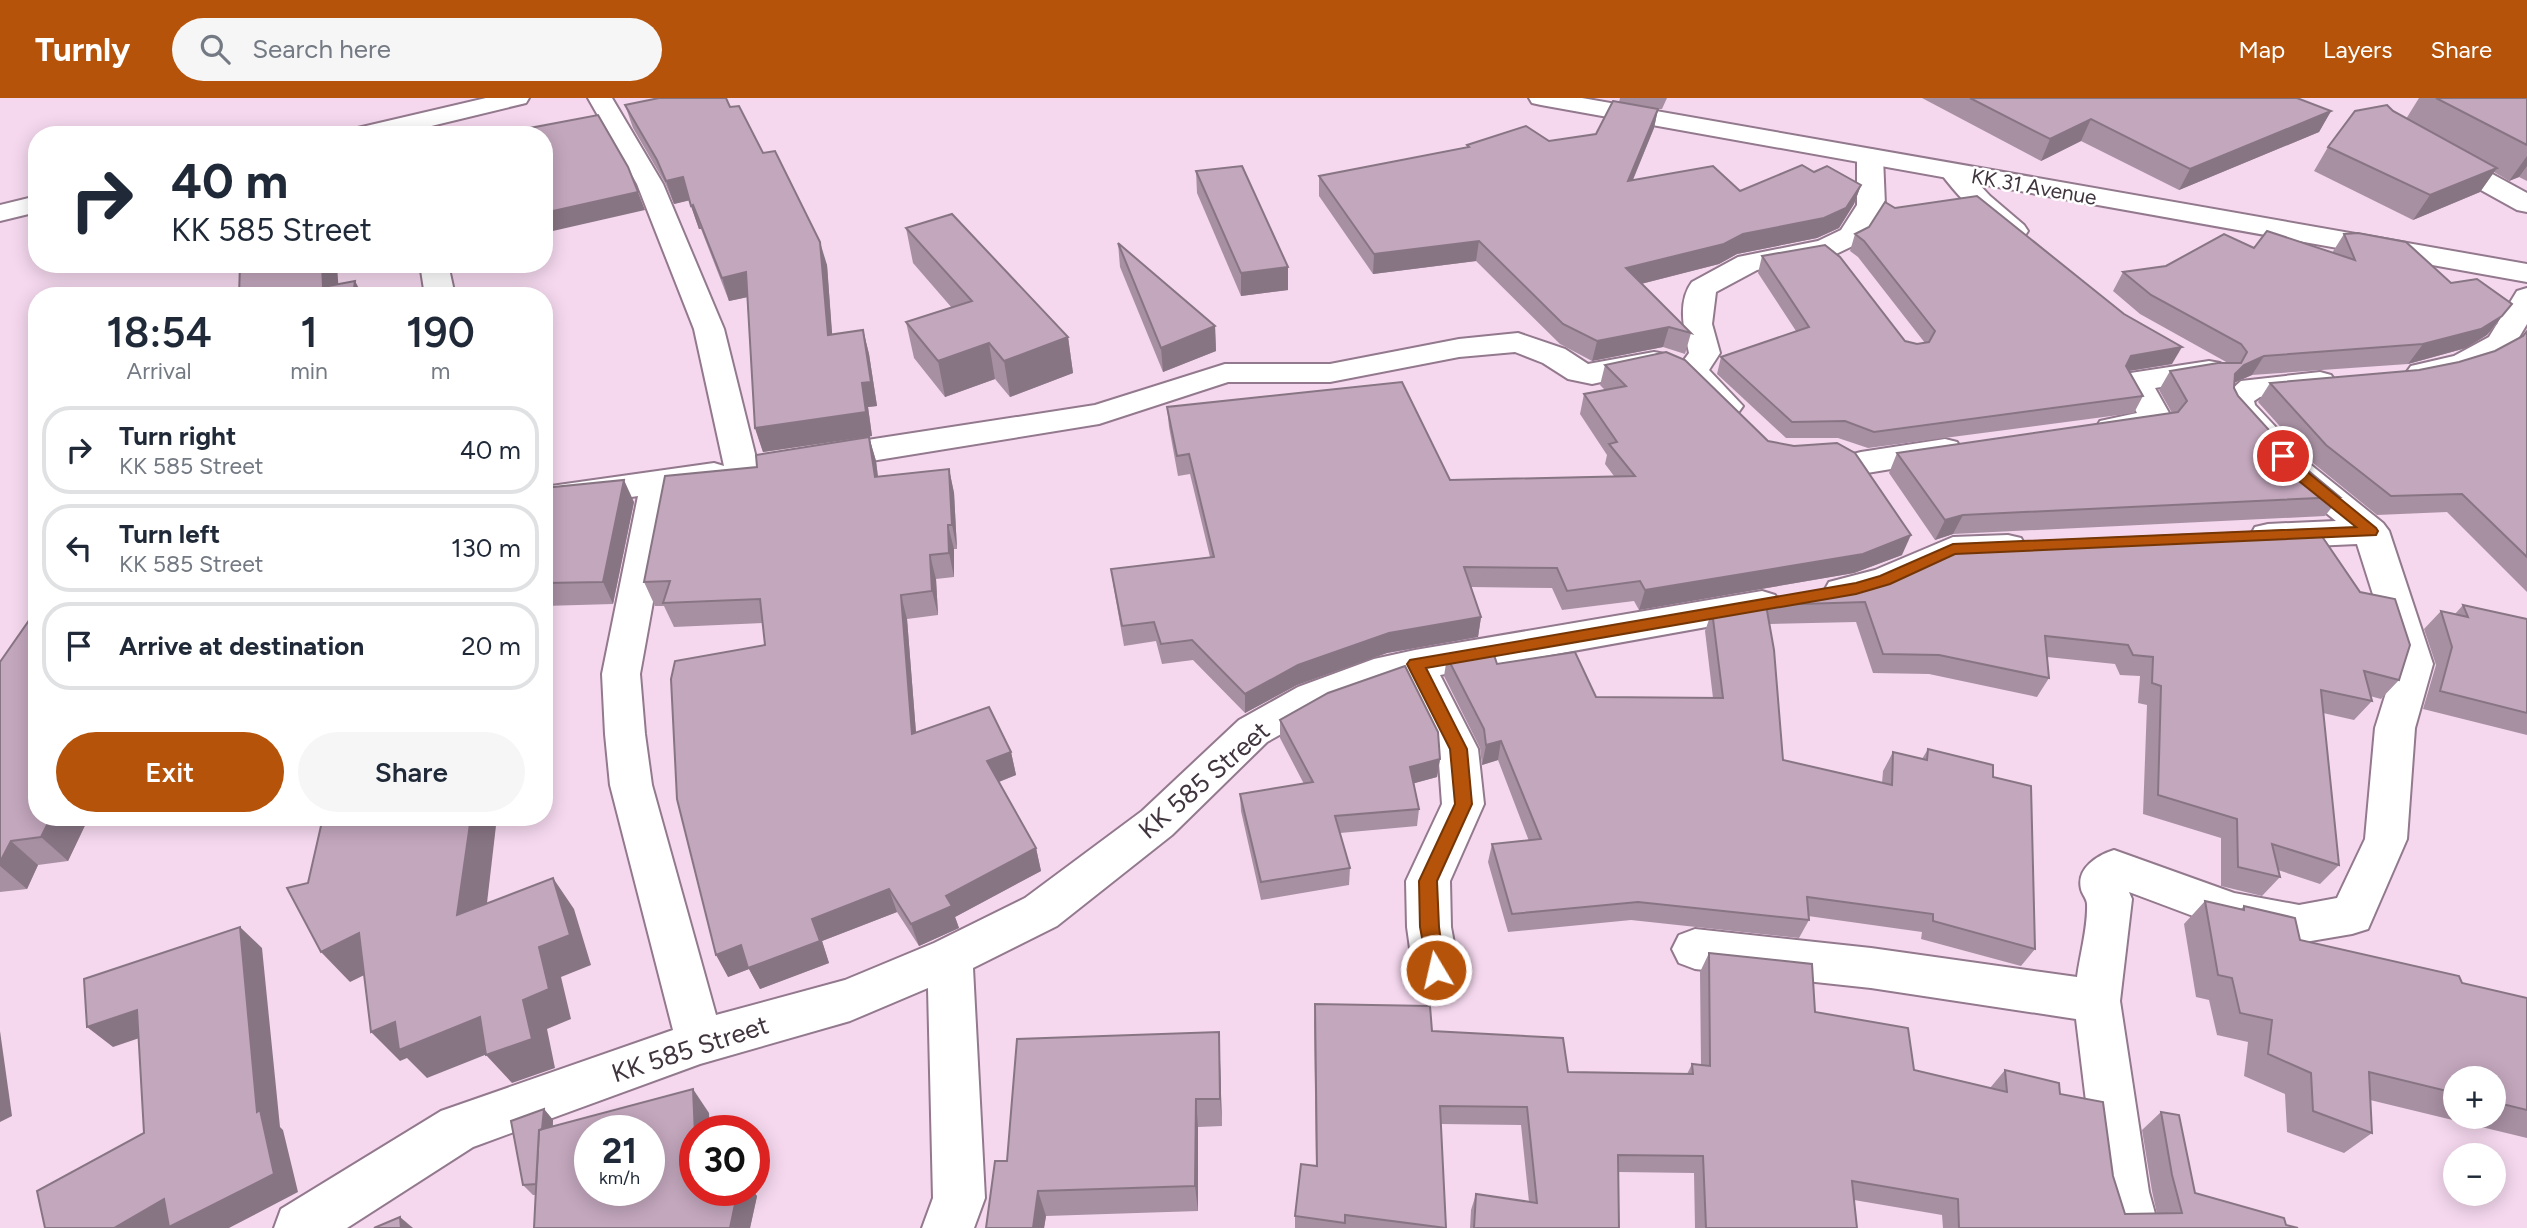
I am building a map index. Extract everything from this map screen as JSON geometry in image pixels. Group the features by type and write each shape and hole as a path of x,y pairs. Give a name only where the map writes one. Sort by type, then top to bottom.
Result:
{"street":[{"path":"420,126 517,98"},
{"path":"600,98 650,184 769,466"},
{"name":"KK 31 Avenue","path":"1541,98 2527,273"},
{"path":"2423,147 2527,204"},
{"path":"1692,371 1705,353 1697,324 1702,288 1748,263 1836,256 1871,205 1870,157"},
{"path":"1953,172 1980,202 2039,252"},
{"path":"0,214 28,206"},
{"path":"2391,376 2418,374 2464,363 2501,343 2527,297"},
{"path":"553,498 1099,414 1225,373 1330,373 1446,350 1518,342 1554,356 1579,372 1592,374 1664,359 1692,371 1745,424"},
{"path":"2171,348 2209,370 2252,388 2350,379"},
{"path":"2085,431 2157,420 2135,382 2209,370"},
{"path":"2133,1228 2123,1192 2097,1002 2110,899 2103,889 2103,878 2114,868 2233,912 2299,923 2352,915 2386,839 2395,728 2414,664 2371,531 2299,473 2239,407 2238,398 2252,388"},
{"path":"1857,466 1978,446"},
{"path":"658,482 621,674 625,734 631,785 701,1042"},
{"path":"2234,537 2371,531"},
{"name":"KK 585 Street","path":"300,1228 459,1128 701,1042 850,1000 950,957 1041,912 1157,823 1253,731 1312,698 1388,668 1856,589 1885,580 1921,550 2045,545"},
{"path":"1415,664 1458,749 1464,804 1428,881 1429,927 1436,970"},
{"path":"1695,948 1871,968 2097,1002"},
{"path":"948,1228 959,1198 950,957"}],"building":[{"path":"659,98 726,98 730,107 739,106 763,153 775,151 820,242 828,335 863,330 871,382 862,383 866,412 755,428 746,272 722,278 693,205 691,206 683,177 666,181 625,105"},
{"path":"1970,98 2297,98 2331,111 2190,169 2091,119 2050,139"},
{"path":"2436,98 2527,98 2527,145"},
{"path":"1613,101 1658,109 1628,181 1713,166 1740,191 1802,165 1814,172 1827,166 1861,185 1846,208 1824,218 1743,234 1724,244 1626,268 1691,333 1669,327 1597,341 1563,324 1479,241 1374,254 1319,176 1469,147 1467,145 1526,126 1549,141 1596,134"},
{"path":"2387,105 2393,111 2497,168 2430,195 2328,147 2355,111"},
{"path":"598,115 628,167 638,192 553,211 553,126 540,126"},
{"path":"1242,166 1288,267 1241,273 1196,171"},
{"path":"1977,196 2124,314 2182,347 2131,356 2126,366 2143,396 1874,432 1845,421 1792,422 1721,357 1809,327 1762,256 1825,245 1840,257 1905,341 1917,344 1929,342 1935,331 1864,241 1855,234 1869,227 1885,202 1895,208"},
{"path":"952,214 1068,337 1004,361 989,343 938,361 906,322 972,301 906,228"},
{"path":"2267,231 2355,260 2344,234 2358,233 2406,242 2451,283 2477,279 2512,304 2502,316 2481,329 2423,344 2264,356 2244,365 2235,374 2234,388 2238,396 2299,463 2340,497 1963,515 1945,520 1897,453 2178,412 2187,401 2170,371 2218,363 2241,363 2247,352 2241,344 2151,295 2123,272 2166,266 2224,234 2254,248"},
{"path":"1118,243 1215,326 1161,348"},
{"path":"240,273 322,273 323,287 239,287"},
{"path":"355,281 354,287 323,287"},
{"path":"2527,331 2527,557 2462,494 2391,496 2326,445 2270,383 2419,370 2459,362 2495,351 2523,336"},
{"path":"1666,352 1685,360 1768,441 1794,446 1837,443 1855,453 1911,535 1863,554 1645,590 1640,581 1567,591 1557,568 1464,567 1481,617 1389,633 1298,665 1245,694 1192,640 1161,644 1154,622 1122,626 1111,569 1214,557 1189,454 1177,456 1167,407 1402,382 1450,480 1635,476 1609,444 1617,442 1584,394 1626,386 1605,365"},
{"path":"869,437 875,477 949,469 952,525 948,525 949,553 930,555 932,591 901,595 912,734 989,707 1011,752 987,761 1036,848 946,896 952,906 911,924 889,889 812,919 820,941 748,968 741,945 716,955 677,799 671,679 675,661 765,645 760,599 663,603 670,581 644,582 665,476 757,467 756,455"},
{"path":"624,480 603,582 553,583 553,487"},
{"path":"2317,529 2360,592 2395,599 2410,645 2399,680 2364,671 2372,701 2321,690 2339,865 2272,844 2280,877 2238,867 2237,819 2158,795 2161,686 2152,683 2153,657 2133,655 2128,645 2045,636 2049,678 1939,655 1883,654 1865,602 1766,605 1774,650 1783,760 1892,785 1893,752 1927,760 1928,749 1993,765 1993,777 2031,786 2035,949 1933,921 1933,914 1807,897 1809,920 1638,902 1512,914 1492,844 1541,839 1501,741 1486,745 1484,729 1447,657 1492,649 1497,664 1575,652 1596,697 1723,698 1712,611 1865,585 1908,572 1969,544"},
{"path":"2463,605 2527,619 2527,713 2440,691 2452,647 2441,611 2468,617"},
{"path":"28,622 28,826 46,826 41,837 11,841 0,862 0,662"},
{"path":"1405,666 1438,732 1440,759 1410,767 1419,809 1335,816 1350,868 1261,882 1240,794 1313,782 1280,720 1328,693"},
{"path":"321,826 470,826 457,915 553,878 570,935 539,947 549,989 523,1000 532,1039 486,1055 480,1017 399,1050 395,1022 371,1032 359,933 321,952 287,888 308,883"},
{"path":"2205,901 2244,910 2244,906 2295,918 2300,940 2459,976 2462,983 2527,998 2527,1110 2506,1105 2506,1066 2443,1066 2443,1090 2369,1072 2372,1133 2313,1111 2311,1073 2268,1054 2272,1020 2240,1013 2232,978 2218,975"},
{"path":"240,927 257,1112 260,1110 274,1174 169,1227 164,1199 114,1228 45,1228 37,1191 144,1133 137,1010 87,1027 84,979"},
{"path":"1709,953 1812,964 1815,1012 1908,1028 1914,1070 2007,1092 2005,1070 2059,1083 2060,1094 2103,1102 2113,1176 2125,1214 2182,1213 2161,1112 2179,1115 2195,1193 2284,1218 2286,1225 2298,1228 1959,1228 1958,1199 1852,1181 1857,1228 1706,1228 1703,1156 1618,1155 1619,1228 1474,1228 1476,1194 1537,1203 1527,1107 1440,1106 1446,1228 1345,1215 1345,1223 1295,1216 1301,1164 1317,1166 1315,1004 1430,1006 1432,1031 1563,1038 1568,1072 1693,1074 1692,1064 1710,1066"},
{"path":"1219,1032 1220,1099 1196,1099 1195,1186 1038,1191 1033,1228 986,1228 995,1161 1007,1161 1017,1039"},
{"path":"693,1089 694,1115 679,1115 679,1206 735,1206 730,1228 534,1228 539,1130 574,1121 574,1206 665,1206 665,1115 595,1115"},
{"path":"544,1109 542,1129 539,1130 536,1184 523,1185 511,1121"},
{"path":"400,1217 401,1228 374,1228"}],"route":[{"path":"1436,970 1429,927 1428,881 1464,804 1458,749 1415,664 1856,589 1885,580 1953,549 2371,531 2299,473 2283,456"}]}
